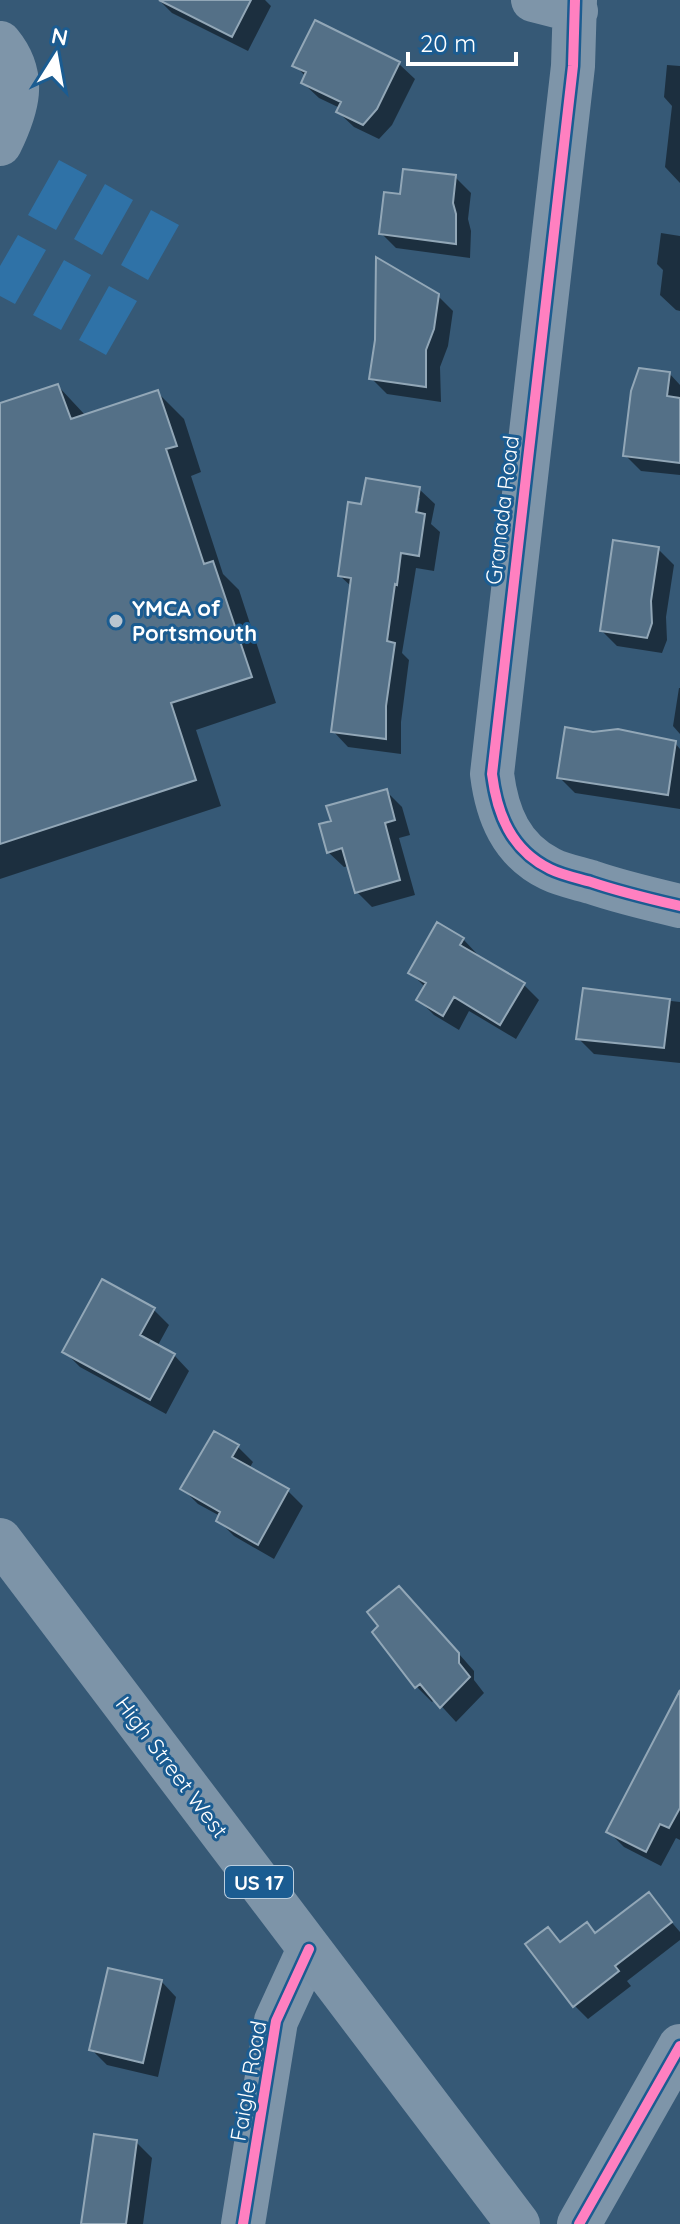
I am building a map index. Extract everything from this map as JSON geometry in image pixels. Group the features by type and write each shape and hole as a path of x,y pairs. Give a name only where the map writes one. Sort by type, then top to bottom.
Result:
{"main road":[{"name":"High Street West","path":"0,1540 518,2224"}],"street":[{"path":"533,0 576,6"},
{"name":"Granada Road","path":"576,6 573,66 492,774 495,803 507,829 526,852 550,869 630,895 680,906"},
{"path":"0,43 17,73 17,103 0,144"},
{"name":"Faigle Road","path":"243,2224 276,2021 309,1949"},
{"path":"579,2224 680,2046"}],"shaded area":[{"path":"59,160 87,175 56,230 28,215"},
{"path":"105,184 133,200 102,255 74,239"},
{"path":"151,210 179,225 148,280 121,265"},
{"path":"18,235 46,250 15,304 0,296 0,266"},
{"path":"64,260 91,275 61,330 33,315"},
{"path":"109,286 137,301 106,355 79,340"}],"building":[{"path":"159,0 251,0 232,37"},
{"path":"315,20 400,62 377,109 363,125 336,112 341,102 301,83 306,72 292,66"},
{"path":"403,169 456,175 453,203 456,244 379,234 384,192 400,194"},
{"path":"376,257 439,294 434,329 426,350 426,387 369,379 375,340"},
{"path":"639,368 670,372 667,396 680,398 680,463 623,456 631,391"},
{"name":"YMCA of Portsmouth","path":"58,384 71,419 158,390 177,446 166,449 204,564 213,561 252,677 171,703 196,780 0,844 0,403"},
{"path":"366,478 420,487 416,512 425,514 419,556 401,553 395,584 387,641 395,643 386,706 386,739 331,732 351,578 338,576 348,502 361,504"},
{"path":"613,540 659,547 651,601 652,623 647,638 600,631"},
{"path":"565,727 593,732 618,729 676,741 668,795 557,778"},
{"path":"387,789 395,820 385,823 400,880 355,893 342,848 327,853 319,824 331,821 326,806"},
{"path":"437,922 464,938 460,945 525,983 500,1025 454,997 443,1016 416,1000 426,983 408,973"},
{"path":"583,988 670,999 664,1048 576,1039"},
{"path":"102,1279 155,1308 140,1335 175,1354 150,1400 62,1352"},
{"path":"214,1431 239,1445 232,1457 289,1489 258,1545 216,1521 220,1512 180,1489"},
{"path":"399,1586 459,1653 459,1663 470,1677 440,1708 420,1684 415,1688 372,1632 378,1626 367,1612"},
{"path":"680,1690 680,1808 669,1828 660,1824 646,1852 606,1832"},
{"path":"649,1892 672,1922 615,1966 619,1971 573,2007 525,1944 548,1927 560,1942 587,1922 595,1933"},
{"path":"108,1968 162,1980 143,2063 89,2050"},
{"path":"94,2134 137,2140 126,2224 81,2224"}],"cycle path":[{"path":"575,0 573,66 492,774 502,817 508,829 525,852 537,861 565,875 680,906"},
{"path":"243,2224 276,2021 309,1949"},
{"path":"579,2224 680,2046"}],"place":[{"name":"YMCA of Portsmouth","path":"116,621"}]}
